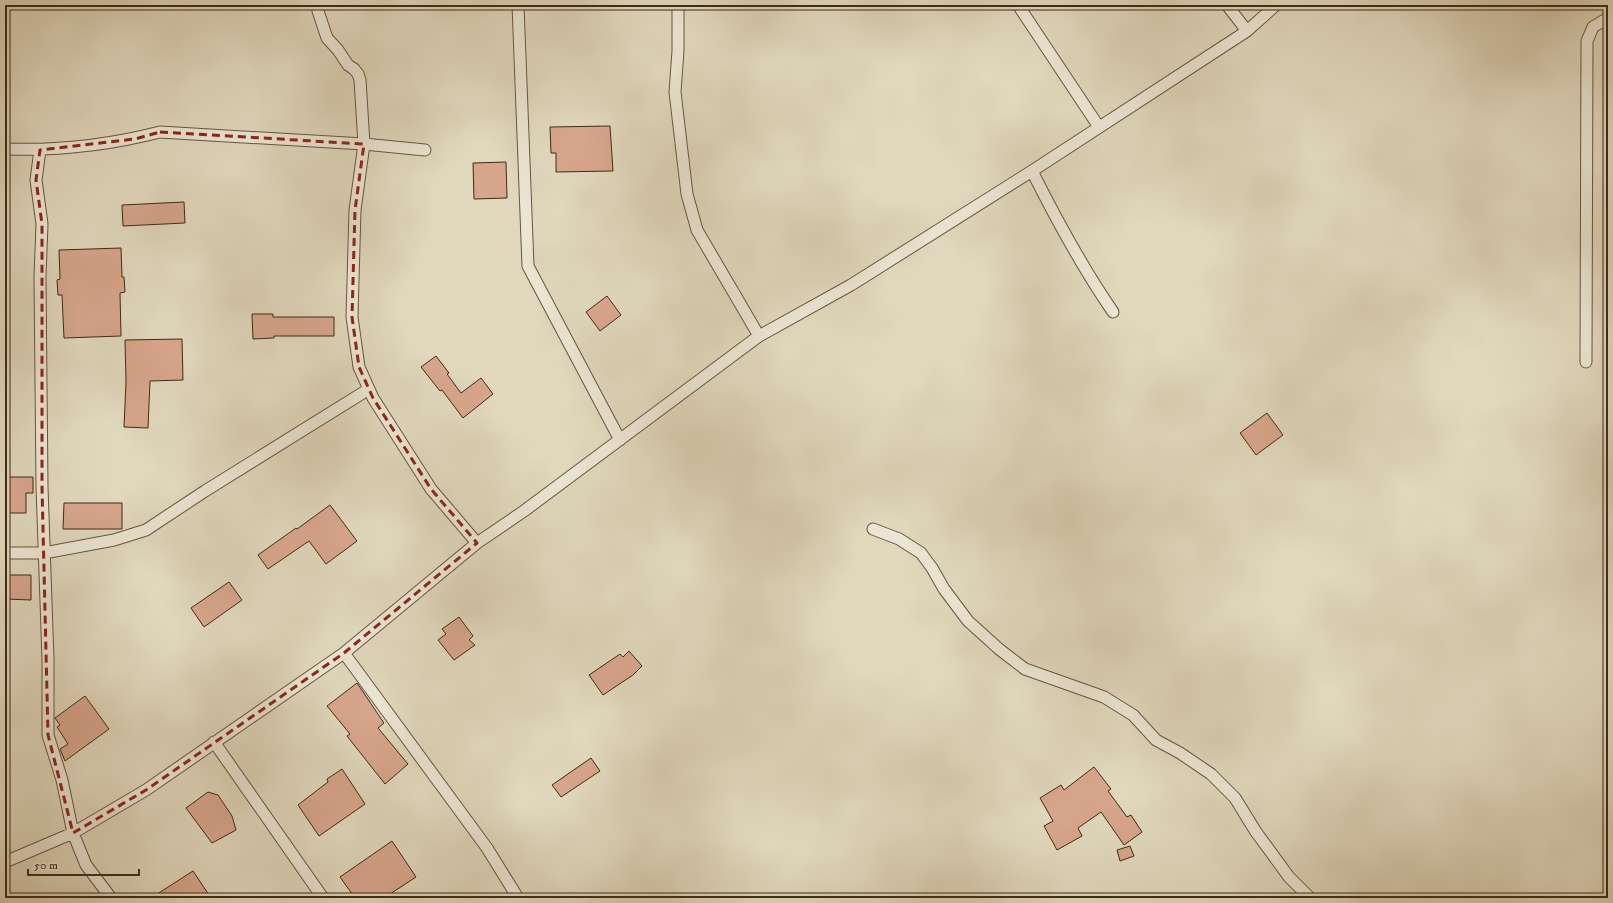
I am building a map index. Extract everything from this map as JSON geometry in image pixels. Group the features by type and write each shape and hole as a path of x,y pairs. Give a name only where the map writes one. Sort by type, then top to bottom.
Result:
{"street":[{"path":"518,5 528,266 620,440"},
{"path":"678,5 678,51 675,92 687,194 697,230 759,336"},
{"path":"1018,5 1099,127"},
{"path":"1227,5 1247,31"},
{"path":"5,862 73,833 146,790 344,653 477,543 524,511 759,336 851,285 1032,171 1247,31 1276,5"},
{"path":"318,11 327,38 338,50 348,65 358,74 360,80 364,144 355,210 352,318 359,367 374,398 431,488 477,543"},
{"path":"1586,362 1587,41 1593,28 1608,18"},
{"path":"5,149 40,150 87,146 135,139 160,132 364,144 425,150"},
{"path":"40,150 36,180 42,224 40,284 44,553 48,658 48,735 62,780 73,833 86,865 111,898"},
{"path":"1032,171 1056,219 1093,282 1113,312"},
{"path":"5,553 44,553 114,540 146,530 205,491 369,389"},
{"path":"873,529 899,539 921,553 944,589 968,621 999,649 1025,668 1104,697 1133,715 1156,740 1180,753 1211,774 1235,798 1256,832 1289,877 1310,898"},
{"path":"344,653 488,848 518,898"},
{"path":"214,742 323,898"}],"highlighted area":[{"path":"160,132 364,144 355,210 352,317 359,367 373,398 431,489 477,543 344,653 146,790 73,833 48,735 42,487 42,224 36,180 40,150 135,139"}],"building":[{"path":"610,126 613,171 556,172 556,153 551,153 550,127"},
{"path":"506,162 507,198 474,199 473,163"},
{"path":"184,202 185,223 123,226 122,205"},
{"path":"121,248 122,277 124,277 125,292 120,293 121,336 64,338 62,295 58,295 57,280 60,279 59,250"},
{"path":"607,296 621,315 600,331 586,312"},
{"path":"252,314 273,314 273,317 334,317 334,336 274,336 274,338 253,339"},
{"path":"182,339 183,380 150,381 148,428 124,427 126,382 125,340"},
{"path":"436,356 449,373 447,374 461,393 481,378 493,394 463,418 442,390 440,391 421,367"},
{"path":"1267,413 1283,435 1256,455 1240,433"},
{"path":"9,477 33,477 33,493 26,493 26,513 5,513 5,494 8,494"},
{"path":"64,503 122,503 122,529 63,529"},
{"path":"330,505 357,541 326,564 309,541 268,569 258,555"},
{"path":"5,575 31,575 31,600 5,599"},
{"path":"229,582 242,600 204,627 191,608"},
{"path":"459,617 473,636 469,640 475,645 454,660 438,640 446,634 442,629"},
{"path":"629,651 642,666 633,675 603,695 589,675 620,654 623,657"},
{"path":"357,683 384,723 378,728 408,764 385,784 347,736 350,734 327,706"},
{"path":"85,696 109,729 65,761 60,749 68,744 57,727 60,725 55,718"},
{"path":"591,758 600,771 561,797 552,785"},
{"path":"1094,767 1111,789 1108,791 1127,817 1131,815 1142,832 1124,845 1101,812 1078,828 1082,836 1057,850 1044,826 1053,821 1040,798 1061,785 1064,790"},
{"path":"342,769 365,804 319,836 298,805 328,782 327,779"},
{"path":"208,792 218,795 232,816 236,830 212,843 186,808"},
{"path":"392,841 416,877 384,898 355,898 340,877"},
{"path":"1130,846 1134,856 1120,861 1117,850"},
{"path":"193,871 211,898 151,898"}]}
